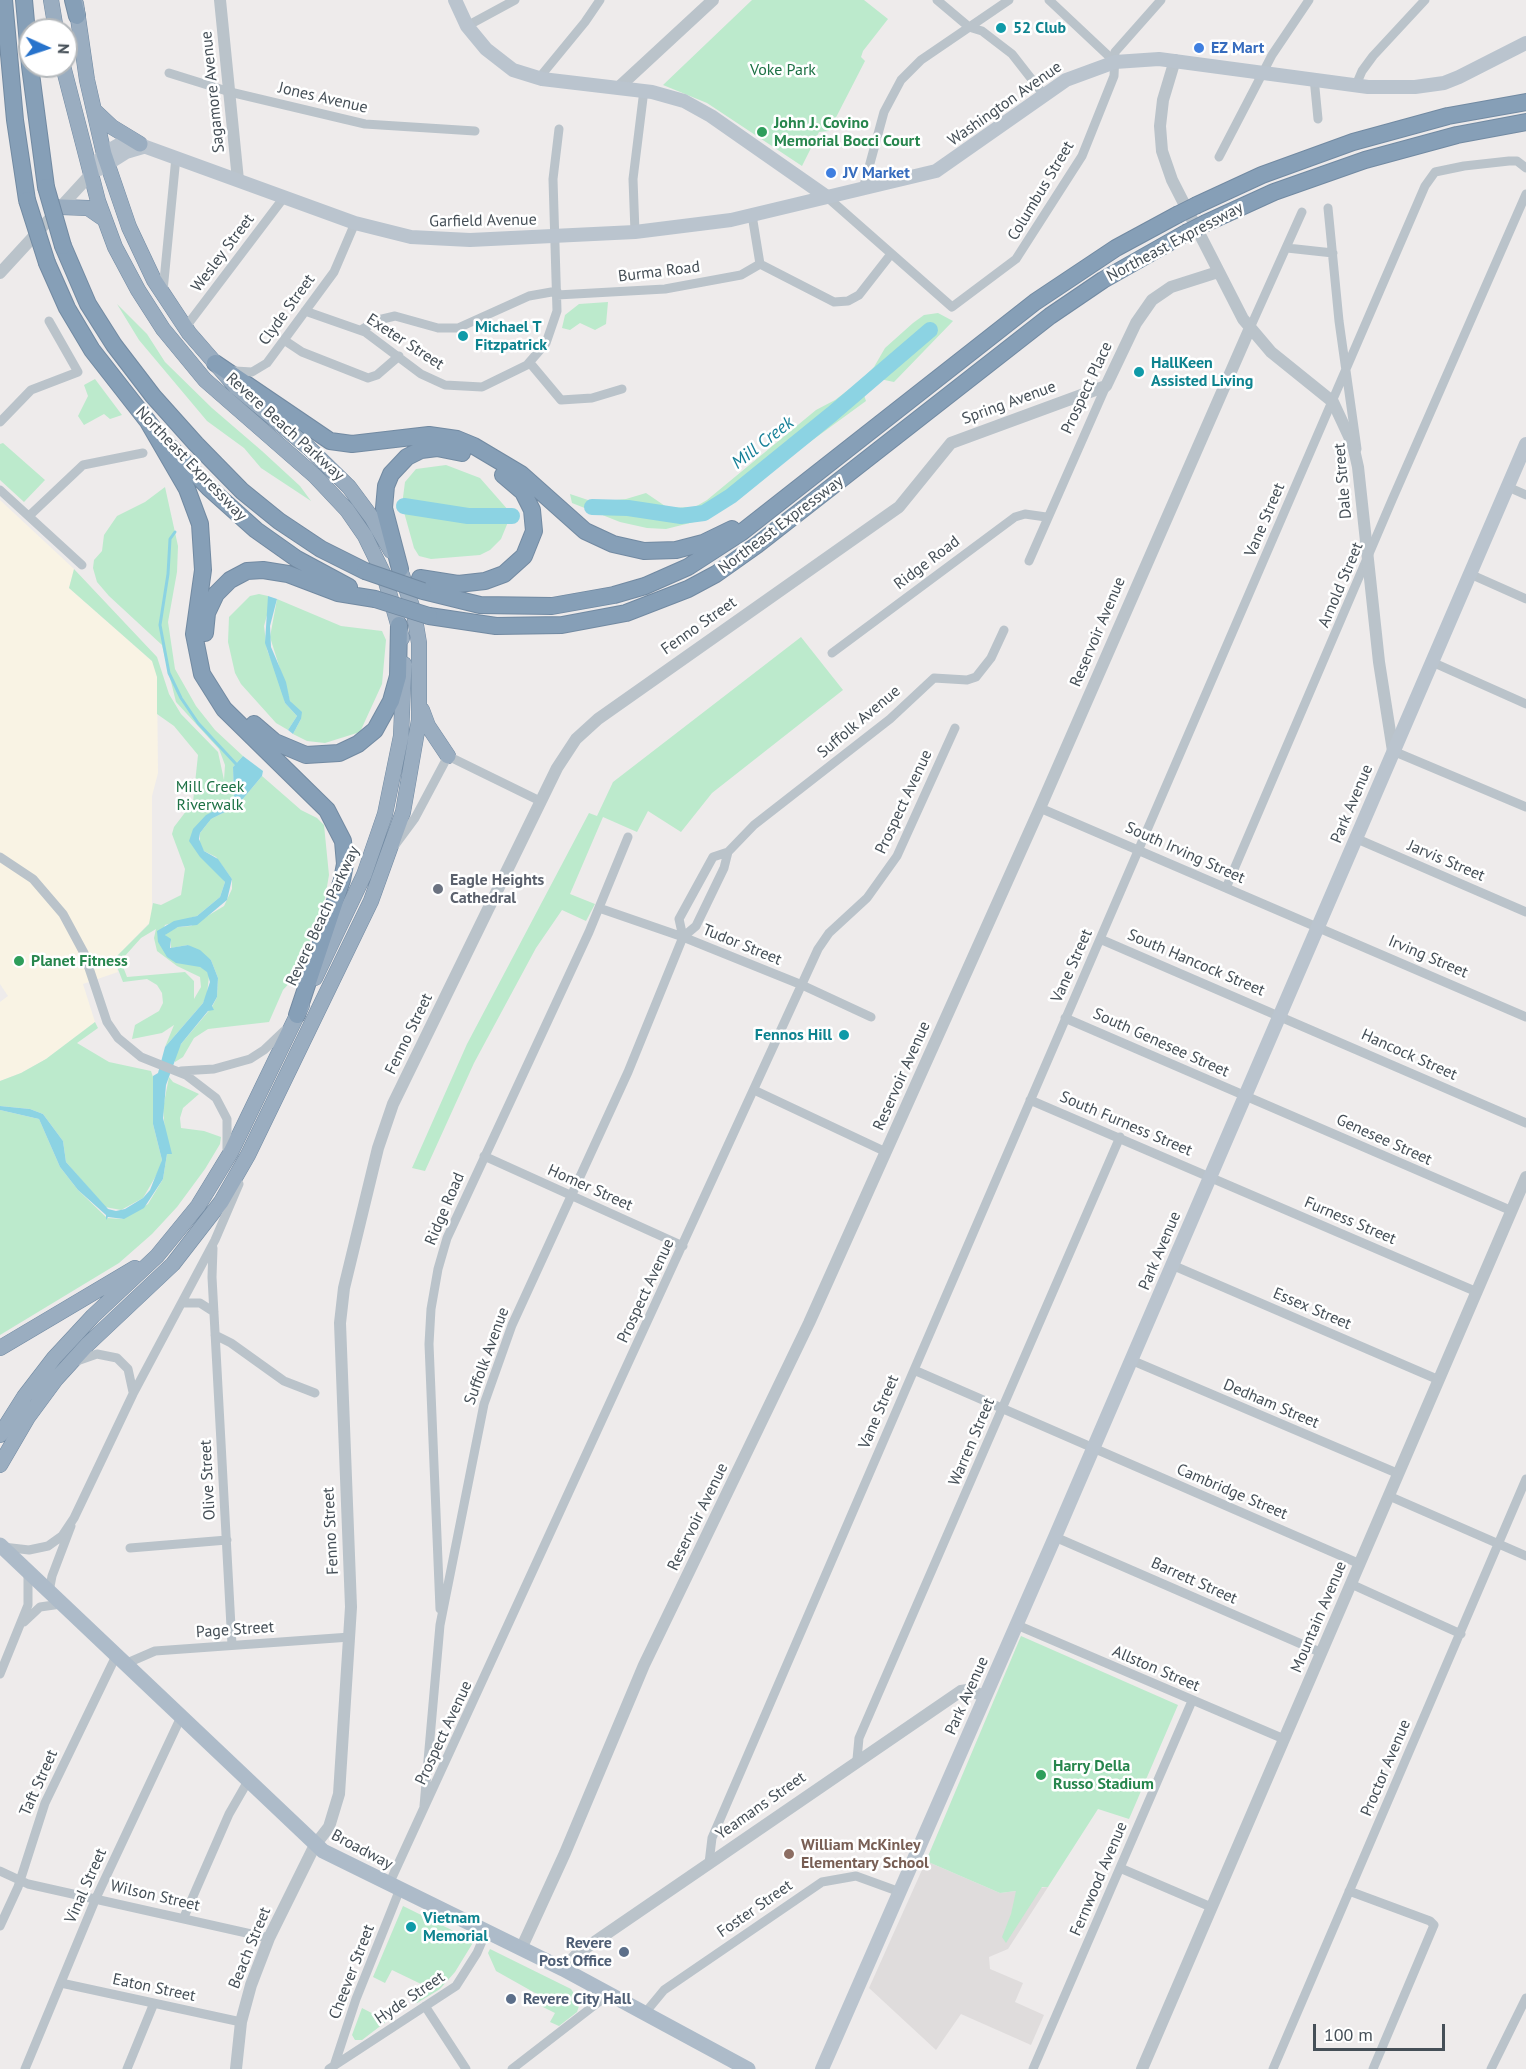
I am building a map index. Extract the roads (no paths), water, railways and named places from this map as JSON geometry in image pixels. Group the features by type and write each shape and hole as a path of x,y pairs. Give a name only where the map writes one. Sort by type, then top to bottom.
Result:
{"highway":[{"name":"Northeast Expressway","path":"4,0 15,120 27,200 47,263 67,308 92,350 147,420 209,488 263,535 310,567 375,599 429,616 488,625 562,625 626,613 688,589 744,555 1050,316 1103,280 1186,233 1274,192 1365,160 1457,135 1526,122"},
{"name":"Northeast Expressway","path":"24,0 26,18"},
{"path":"51,0 54,18"},
{"name":"Revere Beach Parkway","path":"0,1465 28,1417 61,1374 98,1334 162,1275 193,1240 229,1189 360,924 391,849 411,775 420,704 421,672 417,629 400,569 372,518 342,479 309,447 249,399 215,363 185,328 162,295 136,246 106,159 93,109 75,5"},
{"name":"Northeast Expressway","path":"32,78 46,187 63,246 88,304 109,339 153,396 243,491 279,521 321,549 365,571 421,585 472,603 504,607 552,606 599,599 645,586 688,567 716,550 763,515 1035,302 1116,248 1197,205 1292,163 1353,142 1448,116 1526,102"},
{"name":"Revere Beach Parkway","path":"0,1435 24,1397 54,1358 169,1243 198,1206 224,1165 364,875 387,807 399,752 404,704 404,656 399,625 384,574 356,523 315,476 228,402 184,356 138,290 104,219 90,175 66,78"},
{"path":"93,109 108,125 146,146"},
{"path":"61,207 88,208 104,219"},
{"path":"215,363 330,441 352,444 429,435 474,446 521,474 585,531 620,547 652,552 685,549 763,515"},
{"path":"147,420 187,489 200,524 203,570 194,634 202,674 224,709 327,810 343,842 345,864 342,880 297,1015"},
{"path":"400,569 385,514 385,494 391,474 407,457 429,448 454,450 477,460 517,485 532,510 534,531 529,549 518,564 504,574 479,582 421,585"},
{"path":"375,599 338,593 274,572 253,571 238,575 216,594 206,618 207,652 216,678 240,709 275,742 306,755 339,753 368,737 387,711 398,676 399,625"},
{"path":"420,704 428,726 448,756"},
{"path":"0,1348 122,1276 169,1243"}],"main road":[{"path":"455,0 467,26 486,49 513,70 539,78 644,90 674,97 700,109 827,197"},
{"name":"Washington Avenue","path":"827,197 926,174 945,166 1044,95 1078,74 1114,62 1149,58 1174,60 1385,88 1443,83 1526,43"},
{"path":"90,175 122,144 146,146"},
{"name":"Garfield Avenue","path":"146,146 355,223 390,233 438,239 635,232 698,226 827,197"},
{"name":"Park Avenue","path":"822,2069 1017,1625 1526,444"},
{"name":"Broadway","path":"1,1546 315,1845 563,1969 741,2067"}],"street":[{"name":"Sagamore Avenue","path":"220,0 238,180"},
{"path":"467,26 515,0"},
{"path":"539,78 600,0"},
{"path":"619,87 714,0"},
{"path":"937,0 969,27 982,31 1012,54 1044,95"},
{"path":"863,189 884,112 909,69 1009,0"},
{"path":"1049,0 1114,62"},
{"name":"Columbus Street","path":"891,254 952,307 1016,259 1079,162 1114,76 1117,48 1161,0"},
{"path":"1219,157 1263,71 1309,0"},
{"path":"1356,85 1362,70 1373,56 1425,0"},
{"path":"1174,60 1161,112 1162,151 1172,180 1218,272 1250,328 1271,352 1332,402 1347,430 1358,467"},
{"name":"Jones Avenue","path":"168,73 230,92 365,124 475,131"},
{"path":"1314,78 1318,119"},
{"path":"635,232 633,179 644,90"},
{"name":"Exeter Street","path":"304,311 361,330 432,380 467,388 490,385 530,363 541,352 556,316 553,179 559,129"},
{"path":"162,295 176,156"},
{"name":"Vane Street","path":"709,1863 712,1838 1137,849 1430,176 1442,170 1500,161 1517,161 1526,168"},
{"path":"0,273 90,175"},
{"name":"Arnold Street","path":"1226,888 1526,194"},
{"name":"Wesley Street","path":"185,328 285,196"},
{"path":"752,214 760,264 834,302 845,302 859,295 891,254 827,197"},
{"name":"Dale Street","path":"1328,208 1368,560 1393,751"},
{"name":"Reservoir Avenue","path":"521,1949 565,1853 654,1644 805,1334 1040,808 1302,212"},
{"name":"Clyde Street","path":"215,363 239,372 255,372 264,366 337,267 355,223"},
{"path":"1287,248 1333,253"},
{"name":"Burma Road","path":"361,330 378,320 395,316 438,328 458,328 524,298 557,293 671,288 741,275 752,271 760,264"},
{"name":"Prospect Place","path":"1029,561 1046,517 1136,323 1152,300 1171,287 1218,272"},
{"path":"0,422 31,390 78,372 49,321"},
{"path":"284,340 299,350 368,378 377,375 399,356"},
{"path":"530,363 556,397 563,400 598,397 622,389"},
{"name":"Spring Avenue","path":"957,440 1106,386"},
{"name":"Fenno Street","path":"315,1845 329,1827 339,1794 350,1637 351,1592 339,1340 347,1278 388,1116 540,801 568,750 592,723 899,507 945,449 957,440"},
{"path":"29,516 83,465 143,453"},
{"path":"1508,487 1526,495"},
{"path":"0,490 82,565"},
{"name":"Ridge Road","path":"832,653 1011,519 1025,514 1046,517"},
{"path":"1470,574 1526,599"},
{"name":"Suffolk Avenue","path":"683,937 679,919 713,858 728,852 754,825 890,718 934,678 967,680 976,677 991,658 1004,630"},
{"path":"1432,662 1526,704"},
{"name":"Prospect Avenue","path":"395,1887 423,1815 802,985 829,933 867,898 897,856 954,728"},
{"path":"1393,751 1526,807"},
{"path":"391,849 415,818 448,756 540,801"},
{"name":"South Irving Street","path":"1040,808 1317,926"},
{"name":"Ridge Road","path":"441,1625 429,1387 431,1309 447,1238 599,908 628,837"},
{"name":"Jarvis Street","path":"1355,838 1526,912"},
{"name":"Suffolk Avenue","path":"423,1815 441,1625 484,1404 512,1325 628,1071 683,937 696,926 724,868 728,852"},
{"path":"0,857 33,879 55,902 81,948 109,1026 129,1049 158,1064 176,1070 205,1088 223,1108 229,1134 224,1165"},
{"name":"Tudor Street","path":"599,908 683,937 802,985 871,1017"},
{"name":"Irving Street","path":"1317,926 1526,1017"},
{"name":"South Hancock Street","path":"1100,939 1280,1015"},
{"path":"176,1070 207,1070 250,1059 273,1042 297,1015"},
{"name":"Hancock Street","path":"1280,1015 1526,1123"},
{"name":"South Genesee Street","path":"1065,1018 1244,1096"},
{"path":"754,1090 886,1152"},
{"name":"Genesee Street","path":"1244,1096 1512,1211"},
{"name":"South Furness Street","path":"1030,1100 1210,1177"},
{"name":"Revere Beach Parkway","path":"49,1592 74,1518 133,1394 215,1240 262,1126"},
{"name":"Warren Street","path":"857,1760 859,1738 1120,1137"},
{"name":"Homer Street","path":"484,1156 683,1246"},
{"name":"Furness Street","path":"1210,1177 1477,1292"},
{"name":"Mountain Avenue","path":"1142,2069 1526,1177"},
{"name":"Olive Street","path":"215,1240 212,1277 232,1645"},
{"name":"Essex Street","path":"1172,1265 1439,1380"},
{"path":"183,1303 200,1303 214,1312"},
{"path":"215,1335 231,1343 278,1378 315,1393"},
{"name":"Revere Beach Parkway","path":"61,1374 88,1355 110,1355 128,1369 133,1394"},
{"name":"Dedham Street","path":"1131,1360 1398,1474"},
{"name":"Cambridge Street","path":"914,1371 1360,1564"},
{"name":"Proctor Avenue","path":"1273,2069 1526,1479"},
{"path":"1389,1496 1526,1556"},
{"name":"Revere Beach Parkway","path":"1,1546 29,1550 48,1546 62,1536 74,1518"},
{"name":"Barrett Street","path":"1055,1536 1322,1653"},
{"path":"130,1548 227,1540"},
{"path":"0,1674 21,1626 28,1601 28,1571"},
{"path":"1352,1584 1461,1634"},
{"path":"21,1626 40,1607 63,1605"},
{"name":"Allston Street","path":"1017,1625 1284,1739"},
{"name":"Page Street","path":"121,1660 154,1651 350,1637"},
{"name":"Taft Street","path":"0,1926 20,1881 45,1803 121,1660"},
{"name":"Yeamans Street","path":"563,1969 575,1955 962,1690 985,1696"},
{"name":"Fernwood Avenue","path":"1033,2069 1192,1701"},
{"name":"Vinal Street","path":"25,2069 96,1898 181,1717"},
{"path":"184,1917 229,1814 248,1781"},
{"name":"Beach Street","path":"236,2069 241,2022 251,1985 269,1938 315,1845"},
{"path":"1120,1868 1211,1907"},
{"name":"Wilson Street","path":"0,1871 20,1881 269,1938"},
{"name":"Foster Street","path":"645,2013 662,1991 822,1882 838,1877 856,1876 900,1892"},
{"name":"Cheever Street","path":"331,2067 395,1887"},
{"path":"1349,1891 1433,1924 1433,1930 1373,2069"},
{"name":"Hyde Street","path":"331,2067 456,1986 477,1953 486,1932"},
{"name":"Eaton Street","path":"61,1983 241,2022"},
{"path":"512,2069 609,1994"},
{"path":"1491,2069 1526,1998"},
{"path":"127,2069 154,2003"},
{"path":"426,2006 466,2069"}],"water":[{"path":"268,596 277,599 270,626 271,647 286,682 290,701 302,712 293,734 288,730 297,716 285,703 265,643"},
{"path":"243,756 263,771 262,776 237,806 211,819 200,833 199,839 204,851 218,859 232,879 227,900 197,925 178,927 165,935 171,939 170,948 188,945 200,950 211,960 218,978 217,997 212,1006 214,1010 208,1011 181,1044 166,1085 163,1118 172,1154 167,1154 163,1179 144,1208 124,1219 108,1217 106,1220 106,1215 78,1190 60,1167 39,1119 0,1110 0,1106 30,1109 43,1114 63,1141 66,1162 108,1209 116,1211 125,1209 143,1198 150,1190 162,1160 153,1124 153,1076 158,1073 165,1047 203,1003 210,982 207,972 200,967 176,963 167,957 158,942 157,931 174,921 197,916 220,897 225,882 200,857 189,841 193,829 206,815 234,801 233,767"}],"waterway":[{"name":"Mill Creek","path":"592,507 628,508 681,516 704,513 731,496 930,330"},
{"name":"Mill Creek","path":"404,506 468,516 512,516"},
{"path":"175,532 170,539 168,574 160,625 169,673 181,698 198,723 236,764"}],"place":[{"name":"52 Club","path":"1001,28"},
{"name":"EZ Mart","path":"1199,48"},
{"name":"John J. Covino Memorial Bocci Court","path":"762,132"},
{"name":"JV Market","path":"831,173"},
{"name":"Michael T Fitzpatrick","path":"463,336"},
{"name":"HallKeen Assisted Living","path":"1139,372"},
{"name":"Eagle Heights Cathedral","path":"438,889"},
{"name":"Planet Fitness","path":"19,961"},
{"name":"Fennos Hill","path":"844,1035"},
{"name":"Harry Della Russo Stadium","path":"1041,1775"},
{"name":"William McKinley Elementary School","path":"789,1854"},
{"name":"Vietnam Memorial","path":"411,1927"},
{"name":"Revere Post Office","path":"624,1952"},
{"name":"Revere City Hall","path":"511,1999"}],"park label":[{"name":"Voke Park","path":"783,70"},
{"name":"Mill Creek Riverwalk","path":"210,796"}]}
